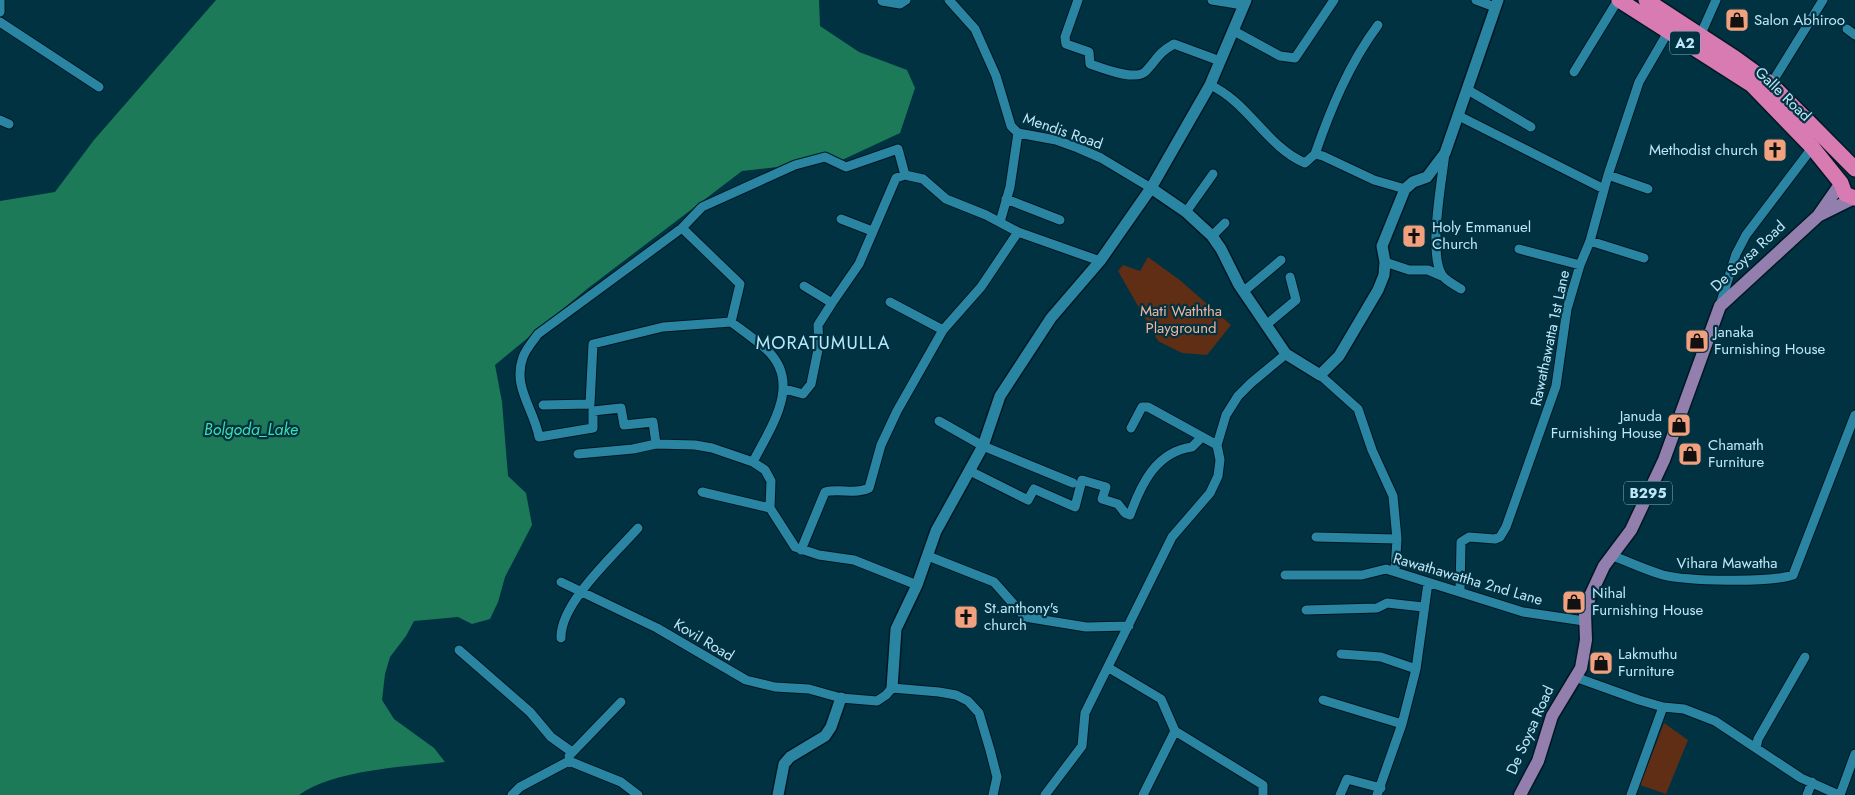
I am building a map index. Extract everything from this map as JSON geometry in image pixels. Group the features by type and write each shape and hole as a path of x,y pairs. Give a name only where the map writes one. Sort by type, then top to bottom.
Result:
{"highway":[{"name":"Galle Road","path":"1619,0 1752,85 1818,142 1855,169"},
{"name":"Galle Road","path":"1648,1 1771,84 1818,142 1841,183 1845,194 1855,198"},
{"path":"1841,183 1845,173 1855,169"}],"main road":[{"name":"De Soysa Road","path":"1520,795 1538,761 1552,716 1575,677 1584,657 1586,640 1584,621 1590,594 1602,570 1631,530 1664,460 1720,306 1818,216 1841,183"},
{"name":"De Soysa Road","path":"1818,216 1855,198"}],"street":[{"path":"0,0 0,12"},
{"path":"882,1 900,4 906,0"},
{"name":"Mendis Road","path":"949,0 975,29 996,76 1012,126 1018,133 1056,140 1078,148 1102,158 1152,188"},
{"path":"1078,0 1065,37 1066,44 1089,52 1090,64 1121,73 1140,76 1145,73 1160,52 1174,44 1220,61"},
{"path":"993,795 997,777 990,750 979,713 968,701 956,695 939,692 892,688 896,629 917,585 936,531 983,446 1000,396 1051,318 1100,261 1152,188 1210,85 1245,2 1212,0"},
{"path":"1234,31 1280,56 1295,58 1334,0"},
{"path":"1442,276 1437,256 1437,223 1445,153 1497,3 1476,0"},
{"path":"1574,72 1619,0"},
{"path":"1700,36 1716,0"},
{"path":"1771,84 1823,0"},
{"path":"0,22 99,87"},
{"path":"1210,85 1229,96 1291,156 1305,162 1315,154 1346,77 1364,44 1378,25"},
{"path":"1846,29 1855,35"},
{"name":"Rawathawatta 1st Lane","path":"1460,592 1461,542 1469,537 1491,540 1500,537 1517,500 1556,386 1567,309 1580,265 1590,241 1608,175 1639,82 1668,32"},
{"path":"1468,90 1531,126"},
{"path":"1459,116 1604,189"},
{"path":"0,120 9,124"},
{"path":"1000,222 1010,188 1018,133"},
{"path":"1720,306 1736,254 1746,235 1818,142"},
{"path":"656,444 653,422 624,425 621,408 593,411 593,428 539,437 536,420 524,399 518,380 523,357 538,334 682,228 702,207 795,165 825,157 846,167 898,149 905,174"},
{"path":"1320,375 1339,356 1378,290 1384,275 1385,262 1382,246 1405,189 1413,182 1427,176 1445,153"},
{"path":"1315,154 1374,180 1405,189"},
{"path":"785,389 803,394 811,384 819,345 818,325 859,264 896,178 905,174 923,179 946,199 1000,222 1018,232 1100,261"},
{"path":"1186,212 1213,174"},
{"path":"1608,175 1648,189"},
{"path":"1152,188 1186,212 1212,236 1243,292 1286,354 1320,375 1358,409 1372,450 1393,496 1397,539 1395,570"},
{"path":"1006,199 1060,220"},
{"path":"841,219 872,230"},
{"path":"1212,236 1225,223"},
{"path":"682,228 740,284 731,322"},
{"path":"801,550 825,492 832,490 864,491 869,488 881,445 889,428 944,330 981,287 1018,232"},
{"path":"1590,241 1644,258"},
{"path":"1518,249 1580,265"},
{"path":"1243,292 1281,260"},
{"path":"1385,262 1409,270 1428,270 1442,276 1461,289"},
{"path":"1266,325 1296,300 1290,277"},
{"path":"804,286 832,303"},
{"path":"890,302 944,330"},
{"path":"543,405 590,404 593,344 663,327 731,322 768,351 777,362 785,389 782,404 753,462"},
{"path":"1045,795 1082,746 1085,713 1109,668 1172,537 1210,493 1218,476 1220,460 1216,445 1226,415 1238,396 1286,354"},
{"path":"1131,428 1142,407 1148,407 1216,445"},
{"name":"Vihara Mawatha","path":"1613,556 1665,575 1684,578 1740,580 1793,575 1855,415"},
{"path":"939,421 983,446 1073,483"},
{"path":"970,471 1028,500 1034,489 1075,507 1082,480 1106,487 1102,499 1118,504 1124,513 1130,515 1144,480 1155,464 1184,448 1192,447 1202,437"},
{"path":"578,454 633,449 656,444 695,445 712,448 753,462 765,470 771,481 770,508 795,547 819,555 854,560 917,585"},
{"path":"702,492 770,508"},
{"path":"561,638 562,623 581,592 638,528"},
{"path":"1316,536 1397,539"},
{"path":"928,556 994,582 1024,617 1086,627 1128,626"},
{"name":"Rawathawattha 2nd Lane","path":"1285,575 1362,575 1386,569 1395,570 1428,583 1523,612 1584,621"},
{"name":"Kovil Road","path":"560,582 657,628 746,680 775,687 809,689 841,698 877,701 892,688"},
{"path":"1340,795 1347,779 1379,791 1402,724 1416,669 1423,607 1428,583"},
{"path":"1306,610 1377,608 1387,603 1423,607"},
{"path":"459,650 530,712 551,737 572,752"},
{"path":"1341,654 1380,657 1416,669"},
{"path":"1756,748 1758,739 1805,657"},
{"path":"1109,668 1161,698 1175,731 1263,785 1263,795"},
{"path":"1575,677 1663,707 1684,709 1716,721 1801,778 1839,795 1855,754"},
{"path":"778,795 784,764 790,757 825,736 831,727 841,698"},
{"path":"1323,700 1402,724"},
{"path":"569,762 567,758 572,752 621,702"},
{"path":"1631,795 1663,707"},
{"path":"1143,795 1175,731"},
{"path":"512,795 520,787 569,762 621,782 638,795"},
{"path":"1807,795 1812,782"}],"green space":[{"name":"Mati Waththa Playground","path":"1148,257 1181,281 1231,325 1207,355 1182,353 1158,341 1118,271 1123,265 1140,271"},
{"path":"1664,723 1688,740 1666,794 1640,785"}],"water":[{"name":"Bolgoda_Lake","path":"216,0 819,0 820,26 859,52 907,70 915,88 900,133 842,160 742,171 587,289 495,365 502,402 508,476 526,493 532,525 505,577 498,602 490,619 472,624 458,617 414,621 406,636 390,657 385,674 382,700 394,719 434,748 445,762 389,768 349,775 331,780 299,795 0,795 0,201 55,192 94,140"}],"place":[{"name":"Salon Abhiroo","path":"1737,20"},
{"name":"Methodist church","path":"1775,150"},
{"name":"Holy Emmanuel Church","path":"1414,236"},
{"name":"Janaka Furnishing House","path":"1697,341"},
{"name":"Januda Furnishing House","path":"1679,425"},
{"name":"Chamath Furniture","path":"1690,454"},
{"name":"Nihal Furnishing House","path":"1574,602"},
{"name":"St.anthony's church","path":"966,617"},
{"name":"Lakmuthu Furniture","path":"1601,663"}],"district":[{"name":"MORATUMULLA","path":"823,343"}]}
